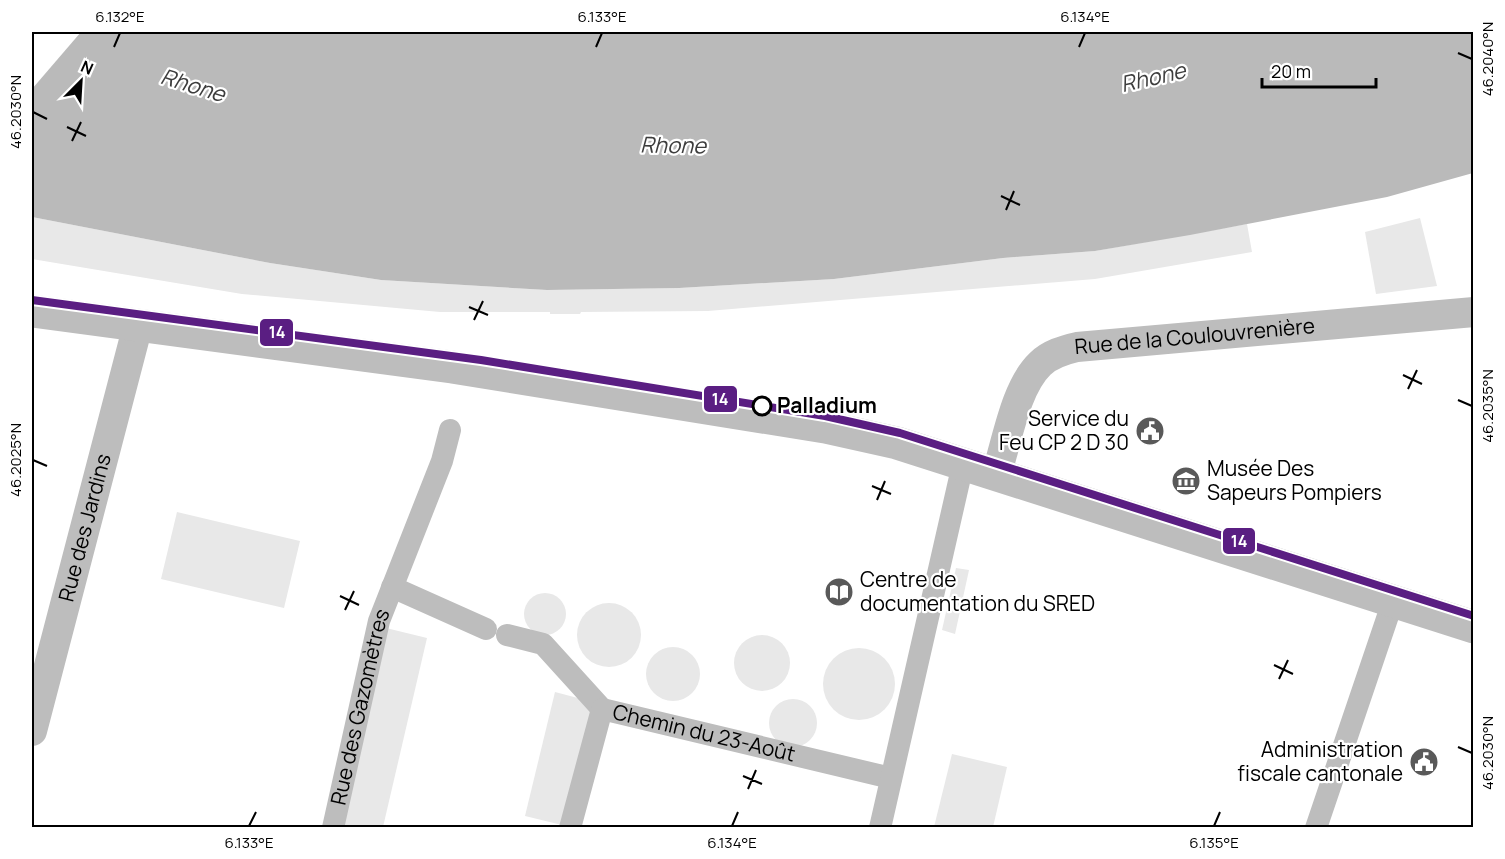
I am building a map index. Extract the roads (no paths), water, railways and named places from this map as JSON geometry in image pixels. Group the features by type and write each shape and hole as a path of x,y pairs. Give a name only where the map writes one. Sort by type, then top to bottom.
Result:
{"street":[{"path":"32,311 452,367 825,427 897,443 1473,627"},
{"name":"Rue de la Coulouvrenière","path":"996,475 1020,395 1029,376 1041,363 1058,352 1077,347 1473,312"},
{"name":"Rue des Jardins","path":"32,731 138,325"},
{"name":"Rue des Gazomètres","path":"333,828 379,621 442,461 450,430"},
{"path":"880,828 963,464"},
{"name":"Rue des Gazomètres","path":"392,587 496,632 543,644 602,709"},
{"path":"1316,828 1393,601"},
{"name":"Chemin du 23-Août","path":"570,828 602,709 891,778"}],"water":[{"name":"Rhone","path":"32,32 1473,32 1473,173 1387,197 1095,251 1003,258 834,279 679,288 547,290 381,280 270,263 32,217"}],"place":[{"name":"Palladium","path":"762,406"},
{"name":"Service du Feu CP 2 D 30","path":"1150,431"},
{"name":"Musée Des Sapeurs Pompiers","path":"1186,481"},
{"name":"Centre de documentation du SRED","path":"839,592"},
{"name":"Administration fiscale cantonale","path":"1424,762"}]}
